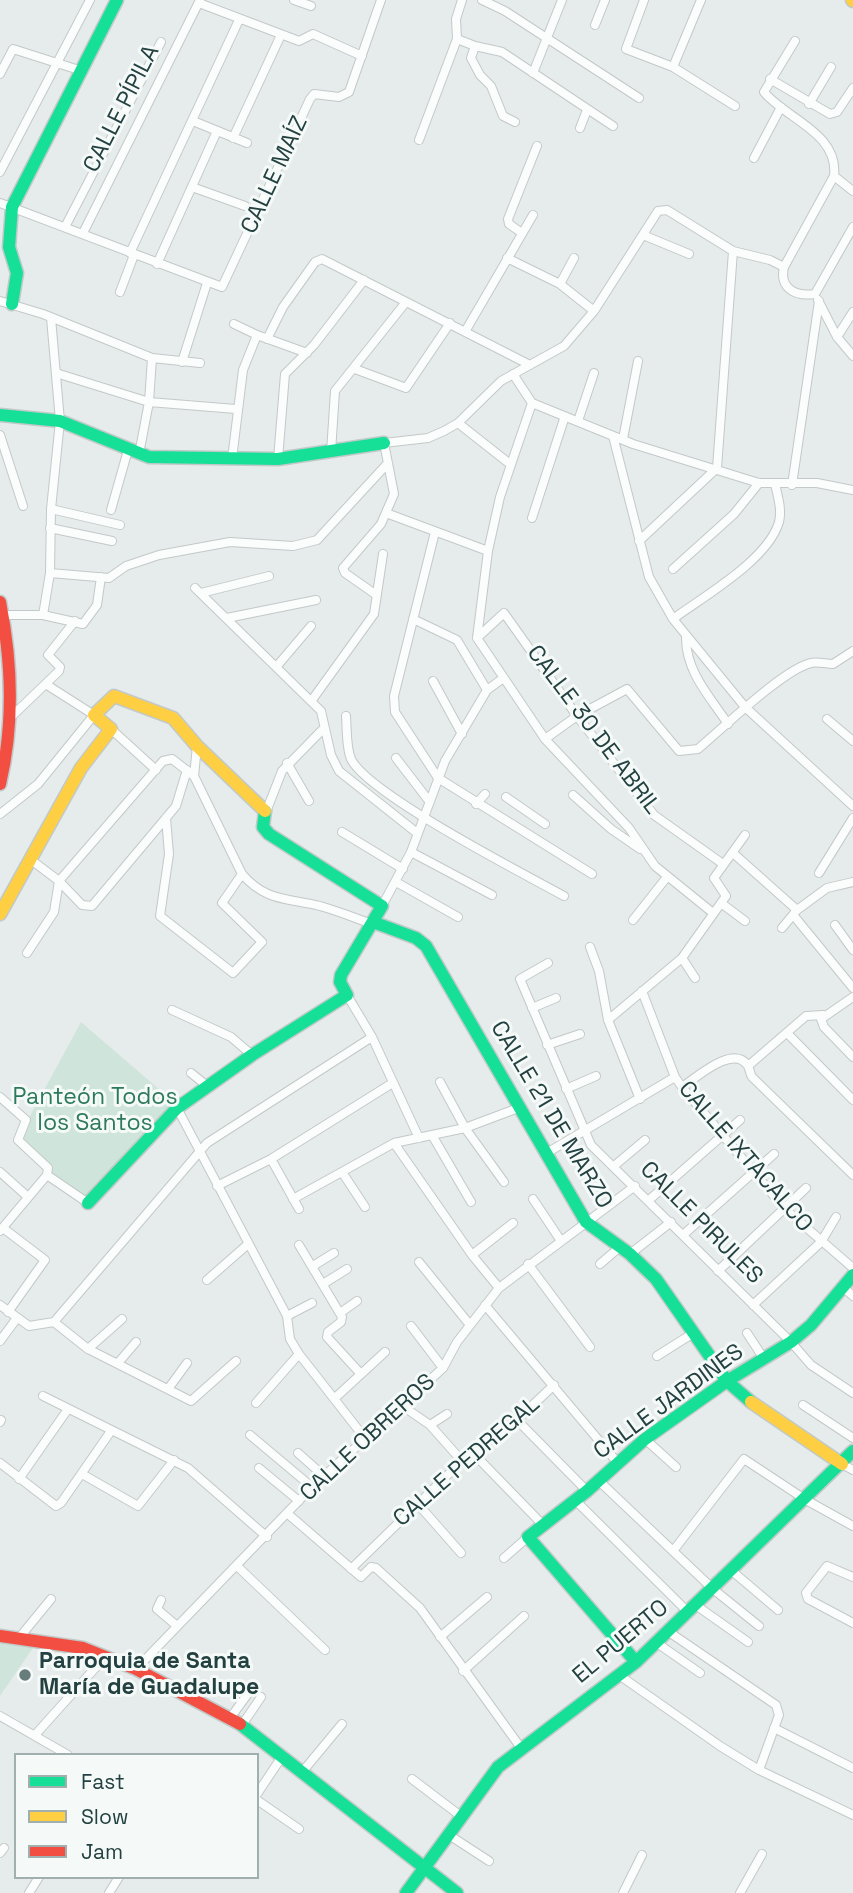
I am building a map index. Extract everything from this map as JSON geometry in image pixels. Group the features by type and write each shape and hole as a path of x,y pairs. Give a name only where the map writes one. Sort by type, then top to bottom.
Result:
{"street":[{"path":"0,172 90,0"},
{"path":"294,0 311,6"},
{"path":"200,2 281,35 301,41 313,34 362,56 382,0"},
{"path":"419,140 457,39 456,19 462,0"},
{"path":"482,0 505,11 639,98"},
{"path":"533,73 562,0"},
{"path":"595,25 605,0"},
{"path":"644,0 626,49 673,67 735,106"},
{"path":"673,67 701,0"},
{"name":"CALLE PÍPILA","path":"83,233 200,2"},
{"path":"116,3 6,205 9,247 17,273 6,302 152,358 200,363"},
{"path":"120,292 132,254 239,20"},
{"path":"233,138 281,35"},
{"path":"457,39 502,52 613,126"},
{"path":"795,41 770,79 765,93 801,120 828,147 835,163 834,176 784,267 782,276 785,286 794,293 817,298"},
{"path":"65,227 161,43"},
{"path":"475,46 471,58 476,69 491,86 503,116 515,122"},
{"path":"0,74 13,49 79,70"},
{"name":"CALLE MAÍZ","path":"207,283 222,287 310,99 321,94 345,97 362,56"},
{"path":"809,104 831,67"},
{"path":"770,79 809,104 834,114 852,91"},
{"path":"754,158 781,107"},
{"path":"580,128 587,110"},
{"path":"193,121 247,143"},
{"path":"158,264 217,131"},
{"path":"522,233 509,224 508,219 537,146"},
{"path":"834,176 853,191"},
{"path":"192,187 244,206"},
{"path":"6,205 207,283 183,362"},
{"path":"0,415 60,421 134,452 232,459 278,459 428,438 458,423 501,381 564,346 594,311 659,211 667,210 733,251 770,260 784,267"},
{"path":"466,330 533,215"},
{"path":"792,485 817,298 853,227"},
{"path":"643,235 689,254"},
{"path":"639,541 717,468 733,251"},
{"path":"507,258 560,284 594,311"},
{"path":"560,284 574,258"},
{"path":"267,339 283,307 320,259 466,330 530,365"},
{"path":"278,459 282,381 285,374 307,353 363,280"},
{"path":"817,298 837,337 853,356"},
{"path":"331,452 335,391 406,302"},
{"path":"837,337 853,312"},
{"path":"43,615 50,573 51,509 60,421 51,318"},
{"path":"355,369 406,388 450,323"},
{"path":"234,324 307,353"},
{"path":"232,459 236,409 243,370 257,335"},
{"path":"111,510 134,452 149,402 152,358"},
{"path":"623,439 638,361"},
{"path":"56,373 149,402 236,409"},
{"path":"578,421 594,373"},
{"path":"513,374 532,403 613,436 759,482 792,485 817,483 853,490"},
{"path":"532,403 510,464 488,551 477,638 502,679 545,739 629,828 643,851 667,877 713,913"},
{"path":"532,518 565,416"},
{"path":"458,423 510,464"},
{"path":"0,435 23,506"},
{"path":"613,436 649,577 673,619 745,707 853,806"},
{"path":"375,594 345,573 343,568 374,533 386,513 395,487 384,443"},
{"path":"50,573 109,578 126,566 159,555 230,542 302,545 317,540 388,463"},
{"path":"673,569 734,514 759,482"},
{"path":"673,619 746,565 766,544 778,526 780,515 775,484"},
{"path":"51,509 120,525"},
{"path":"386,513 488,551"},
{"path":"50,528 112,541"},
{"path":"435,532 393,704 438,778 592,874"},
{"path":"312,700 374,614 383,554"},
{"path":"269,576 198,590 312,700 324,716 324,728 339,771 417,833"},
{"path":"0,784 6,764 9,718 2,608 84,624 96,607 101,577"},
{"path":"227,618 317,600"},
{"name":"CALLE 30 DE ABRIL","path":"477,638 505,613 577,716 654,816 723,864"},
{"path":"413,619 457,640 487,690"},
{"path":"9,718 47,685 60,668 48,654 75,621"},
{"path":"277,666 311,626"},
{"path":"686,638 687,659 691,669 728,724"},
{"path":"545,739 577,716 627,689 679,751 689,752 698,749 745,707 801,667 813,662 833,664 853,651"},
{"path":"419,1138 391,1084 372,1037 340,982 341,975 411,852 438,778 487,690 502,679"},
{"path":"433,681 462,734"},
{"path":"47,685 94,715 156,770"},
{"path":"0,814 38,784 109,698 117,696 173,718 192,736 197,746 266,812"},
{"path":"345,716 351,760 363,774 423,817 564,896"},
{"path":"827,719 853,741"},
{"path":"324,728 287,764 266,812 263,827 269,834 382,906"},
{"path":"0,914 81,768 111,729"},
{"path":"30,859 59,881 76,901 88,908 92,906 179,801 197,746"},
{"path":"396,758 429,801"},
{"path":"27,953 54,912 59,881 156,770 169,759 190,773"},
{"path":"287,764 309,801"},
{"name":"CALLE 21 DE MARZO","path":"190,773 242,874 252,886 268,895 302,905 319,906 373,923 416,938 426,946 586,1222 625,1250 656,1279 727,1381 757,1408 848,1467"},
{"path":"476,804 485,794"},
{"path":"573,795 611,829 643,851"},
{"path":"506,797 545,824"},
{"path":"512,826 525,811"},
{"path":"166,818 169,854 160,916 230,973 236,972 262,943 222,903 242,874"},
{"path":"819,873 853,818"},
{"path":"342,832 402,869"},
{"path":"608,1020 682,958 727,893 714,878 745,835"},
{"path":"411,852 492,895"},
{"path":"733,853 796,913 853,988"},
{"path":"633,920 667,877"},
{"path":"396,882 458,917"},
{"path":"782,928 827,888 853,882"},
{"path":"721,903 745,921"},
{"path":"835,925 853,950"},
{"path":"590,947 599,971 608,1020 640,1099"},
{"path":"682,958 695,978"},
{"name":"CALLE PIRULES","path":"548,963 520,979 591,1145 635,1186 811,1365 853,1393"},
{"name":"CALLE IXTACALCO","path":"642,991 675,1077 682,1087 785,1209 853,1268"},
{"path":"47,1175 88,1203 177,1108 206,1085 348,995"},
{"path":"748,1066 806,1016 824,1015 853,997"},
{"path":"532,1008 556,998"},
{"path":"172,1010 231,1037 252,1055"},
{"path":"824,1015 824,1027 853,1057"},
{"path":"547,1045 580,1034"},
{"path":"788,1034 853,1100"},
{"path":"0,1305 33,1327 54,1322 207,1143 372,1037"},
{"path":"682,1087 732,1057 748,1066 752,1077 853,1175"},
{"path":"191,1073 206,1085"},
{"path":"566,1089 596,1076"},
{"path":"545,1154 675,1077"},
{"path":"440,1082 465,1128 505,1182"},
{"path":"217,1186 271,1159 391,1084"},
{"path":"0,1097 26,1120 18,1140 46,1164 47,1175 1,1229 45,1260 8,1312"},
{"path":"293,1199 394,1143 465,1128 520,1107"},
{"path":"177,1108 202,1152 247,1245 287,1316 290,1339 365,1437"},
{"path":"649,1200 740,1119"},
{"path":"432,1135 471,1202"},
{"path":"614,1166 645,1140"},
{"path":"394,1143 472,1255 499,1288"},
{"path":"683,1235 774,1154"},
{"path":"271,1159 299,1209"},
{"path":"0,1172 28,1197"},
{"path":"342,1172 365,1208"},
{"name":"CALLE OBREROS","path":"136,1669 312,1487 443,1368 470,1325 499,1288 635,1186"},
{"path":"718,1271 806,1188"},
{"path":"533,1199 561,1241"},
{"path":"753,1305 821,1242 836,1217"},
{"path":"600,1264 671,1222"},
{"path":"472,1255 513,1223"},
{"path":"207,1280 247,1245"},
{"path":"299,1245 340,1313 341,1322 328,1332 327,1337 360,1373"},
{"path":"313,1266 334,1253"},
{"path":"419,1262 470,1325"},
{"path":"528,1264 590,1347"},
{"path":"323,1284 347,1269"},
{"name":"CALLE JARDINES","path":"504,1558 587,1491 645,1439 727,1381 791,1342 848,1292 853,1275"},
{"path":"340,1313 356,1301"},
{"path":"287,1316 312,1303"},
{"path":"485,1305 617,1462"},
{"path":"0,1340 17,1318"},
{"path":"88,1349 122,1319"},
{"path":"54,1322 88,1349 191,1401 236,1361"},
{"path":"411,1326 443,1368"},
{"path":"657,1356 695,1332"},
{"path":"747,1333 764,1359"},
{"path":"118,1363 136,1342"},
{"path":"335,1398 385,1352"},
{"path":"256,1403 299,1354"},
{"path":"168,1389 187,1363"},
{"name":"CALLE PEDREGAL","path":"351,1569 462,1461 517,1420 554,1385"},
{"path":"43,1396 174,1460 209,1485 267,1536"},
{"path":"401,1405 430,1425 462,1461"},
{"path":"803,1405 853,1438"},
{"path":"19,1479 68,1409"},
{"path":"430,1425 447,1414"},
{"path":"517,1420 587,1491"},
{"path":"0,1463 56,1506 111,1431"},
{"path":"250,1435 312,1487"},
{"path":"645,1439 676,1467"},
{"name":"EL PUERTO","path":"406,1893 498,1768 657,1643 806,1500 848,1467 853,1451"},
{"path":"298,1453 325,1476"},
{"path":"473,1453 543,1525"},
{"path":"673,1551 744,1459 806,1500 853,1526"},
{"path":"82,1474 138,1506 174,1460"},
{"path":"259,1468 299,1502"},
{"path":"598,1480 713,1589 759,1626"},
{"path":"575,1500 693,1609 748,1642"},
{"path":"417,1503 461,1553"},
{"path":"288,1514 361,1577 369,1568 376,1568 420,1608 521,1748"},
{"path":"528,1537 636,1661"},
{"path":"853,1577 829,1565 806,1595 853,1622"},
{"path":"237,1566 325,1650"},
{"path":"732,1571 778,1610"},
{"path":"440,1637 487,1597"},
{"path":"19,1639 51,1599"},
{"path":"161,1600 156,1608 177,1626"},
{"path":"463,1671 524,1616"},
{"path":"669,1632 779,1709 760,1770"},
{"path":"0,1636 83,1648 136,1669 237,1721 452,1891"},
{"path":"657,1643 701,1674"},
{"path":"35,1735 105,1657"},
{"path":"619,1675 720,1746 760,1770 853,1815"},
{"path":"237,1721 252,1688"},
{"path":"237,1721 261,1697"},
{"path":"1,1718 65,1753"},
{"path":"303,1771 342,1724"},
{"path":"774,1728 853,1768"},
{"path":"259,1791 283,1755"},
{"path":"412,1779 462,1816"},
{"path":"259,1801 299,1829"},
{"path":"449,1835 489,1861"},
{"path":"740,1893 762,1854"},
{"path":"623,1893 642,1855"}],"green space":[{"name":"Panteón Todos los Santos","path":"81,1022 160,1090 172,1111 88,1203 47,1175 17,1140"},
{"path":"0,1642 33,1648 0,1696"}],"traffic: fast":[{"path":"12,304 17,273 9,247 12,207 117,0"},
{"path":"0,415 60,421 149,457 278,459 384,443"},
{"path":"88,1203 177,1108 252,1055 347,995 340,982 341,975 382,906 269,834 263,827 265,811"},
{"path":"373,922 416,938 426,946 586,1222 630,1254 656,1279 727,1381 751,1402"},
{"path":"636,1662 528,1537 587,1491 645,1439 727,1381 791,1342 811,1325 853,1275"},
{"path":"406,1893 498,1767 636,1662 853,1451"},
{"path":"240,1724 457,1893"}],"traffic: slow":[{"path":"0,914 81,768 111,729 94,715 114,696 173,718 197,746 265,811"},
{"path":"751,1402 842,1464"}],"traffic: jam":[{"path":"0,602 10,693 8,739 0,784"},
{"path":"0,1636 83,1648 136,1669 240,1724"}],"place":[{"name":"Parroquia de Santa María de Guadalupe","path":"25,1675"}]}
